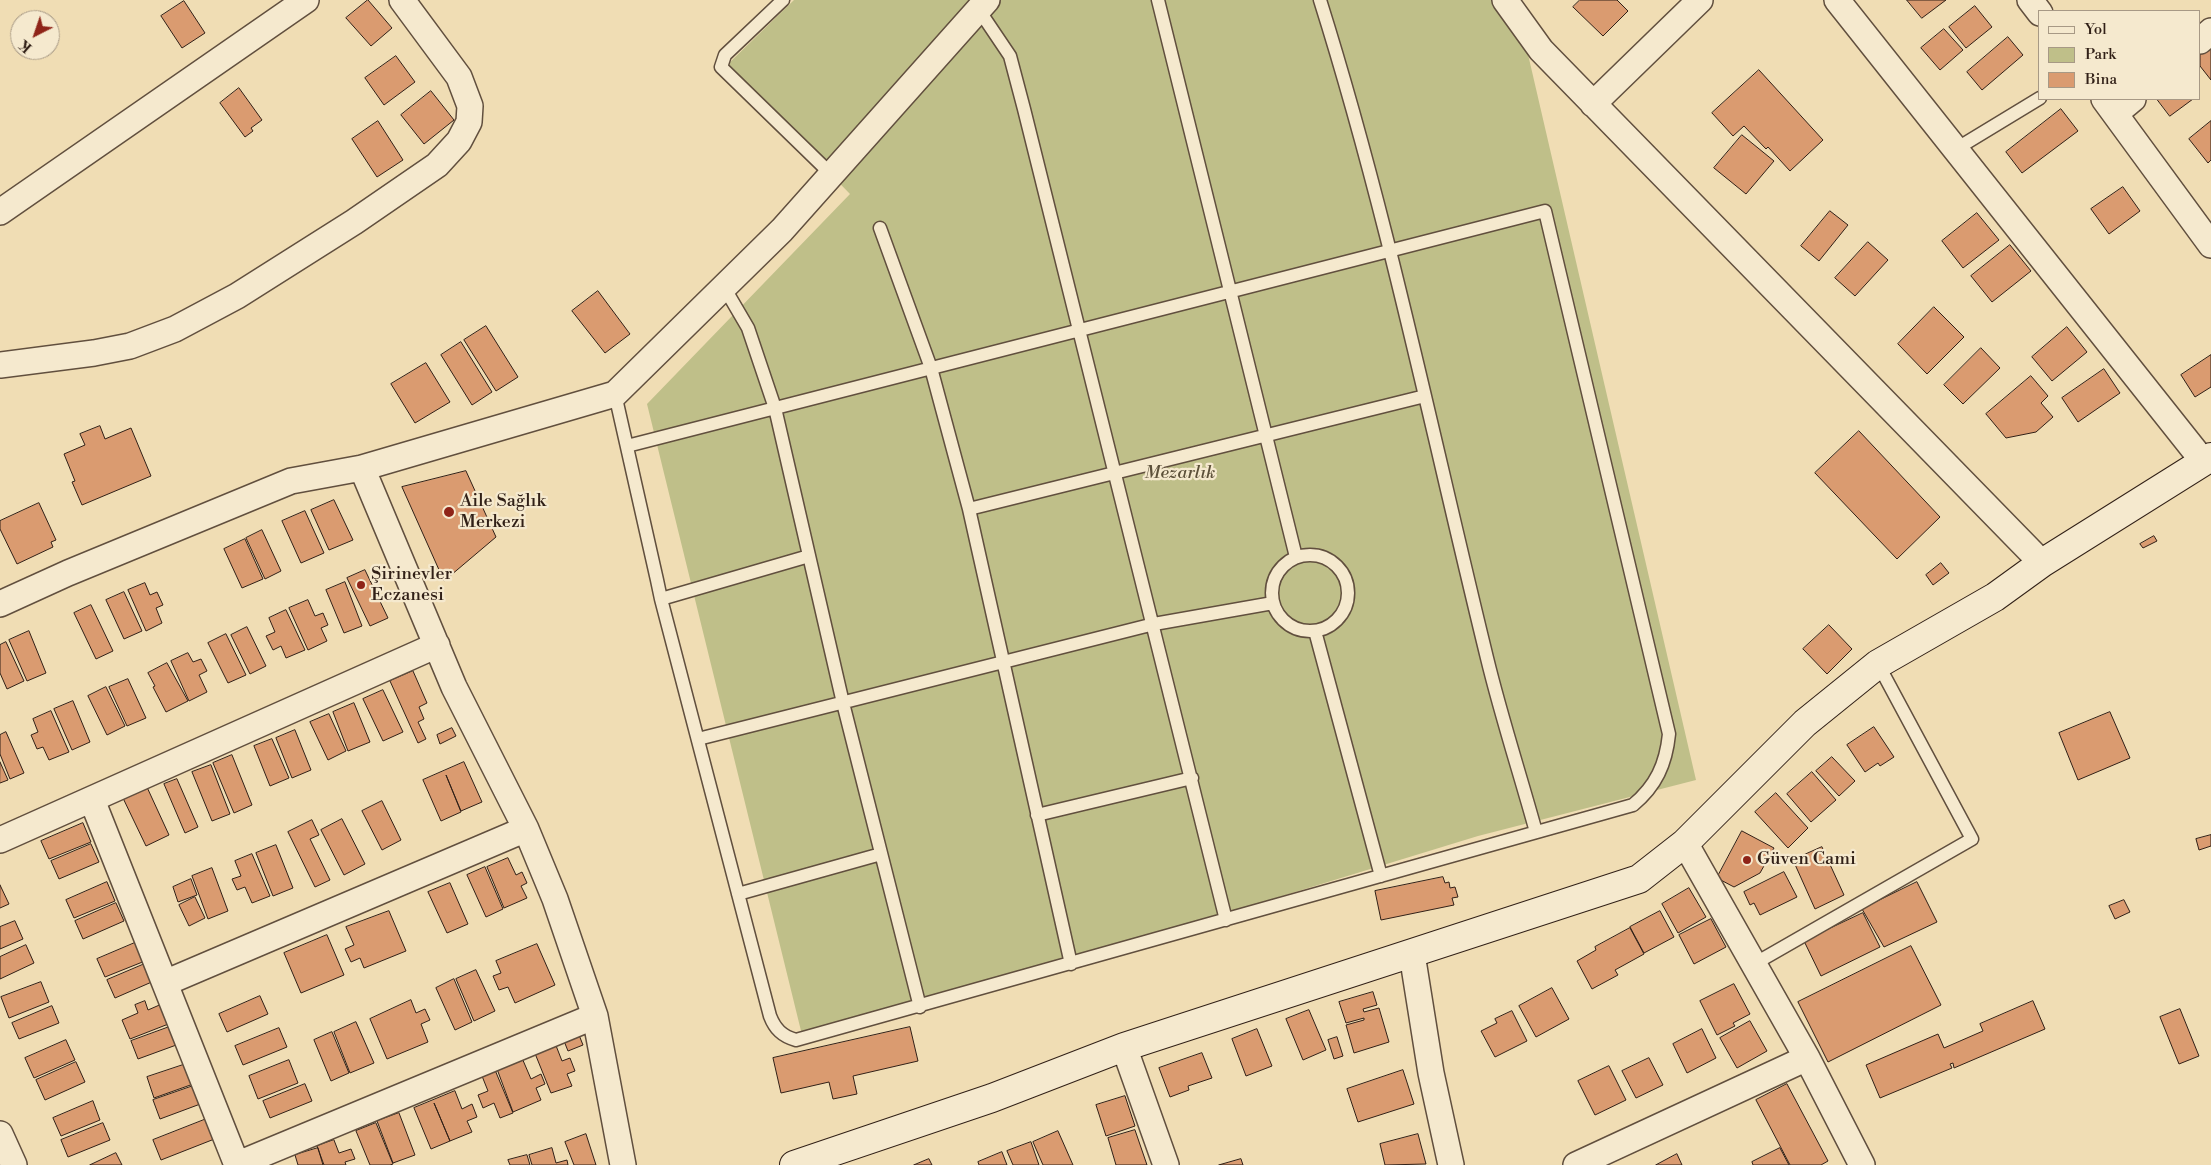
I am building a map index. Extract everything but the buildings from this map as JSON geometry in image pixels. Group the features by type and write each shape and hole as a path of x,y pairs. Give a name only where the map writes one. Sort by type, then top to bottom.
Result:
{"street":[{"path":"0,212 306,0"},
{"path":"0,365 121,348 175,329 237,296 354,222 437,165 459,141 469,122 470,106 459,77 402,0"},
{"path":"1504,0 1541,50 2042,563"},
{"path":"1593,104 1700,0"},
{"path":"798,1164 992,1098 1124,1047 1640,880 1685,843 1805,723 1878,664 1996,597 2042,563 2207,459 1837,0"},
{"path":"2030,0 2038,10"},
{"path":"0,604 68,573 292,480 362,468 615,394 782,230 983,5"},
{"path":"2201,40 2211,31"},
{"path":"2117,104 2203,216 2211,245"},
{"path":"362,468 454,687 526,829 555,899 595,1016 623,1165"},
{"path":"0,840 437,645"},
{"path":"92,800 236,1165 595,1016"},
{"path":"165,983 526,829"},
{"path":"1685,843 1807,1058 1862,1165"},
{"path":"1412,954 1431,1073 1451,1165"},
{"path":"1124,1047 1166,1165"},
{"path":"1576,1165 1807,1058"},
{"path":"0,1134 14,1165"}],"lane":[{"path":"783,0 725,55 721,67 832,175"},
{"path":"1158,0 1296,557"},
{"path":"1320,0 1390,250 1487,661 1536,832"},
{"path":"983,5 1010,56 1154,624 1226,920"},
{"path":"1956,149 2038,99"},
{"path":"615,394 661,599 770,1016 774,1025 788,1038 796,1040 920,1007 1633,805 1657,778 1664,764 1669,734 1545,210 627,446"},
{"path":"880,228 931,368 968,509 1071,964"},
{"path":"724,286 748,328 775,408 844,703 920,1007"},
{"path":"968,509 1425,396"},
{"path":"1313,555 1328,559 1337,566 1348,585 1346,607 1341,616 1333,623 1315,631 1294,628 1285,622 1273,603 1272,591 1274,580 1283,566 1296,557 1313,555"},
{"path":"661,599 809,556"},
{"path":"698,739 1003,664 1154,624 1273,603"},
{"path":"1315,631 1381,876"},
{"path":"1754,964 1972,839 1878,664"},
{"path":"1038,815 1192,778"},
{"path":"738,894 881,854"}],"green space":[{"name":"Mezarlık","path":"794,0 1500,0 1524,37 1696,780 1478,836 920,1007 803,1039 647,404 850,194 726,66"}],"place":[{"name":"Aile Sağlık Merkezi","path":"449,512"},
{"name":"Şirinevler Eczanesi","path":"361,585"},
{"name":"Güven Cami","path":"1747,860"}]}
